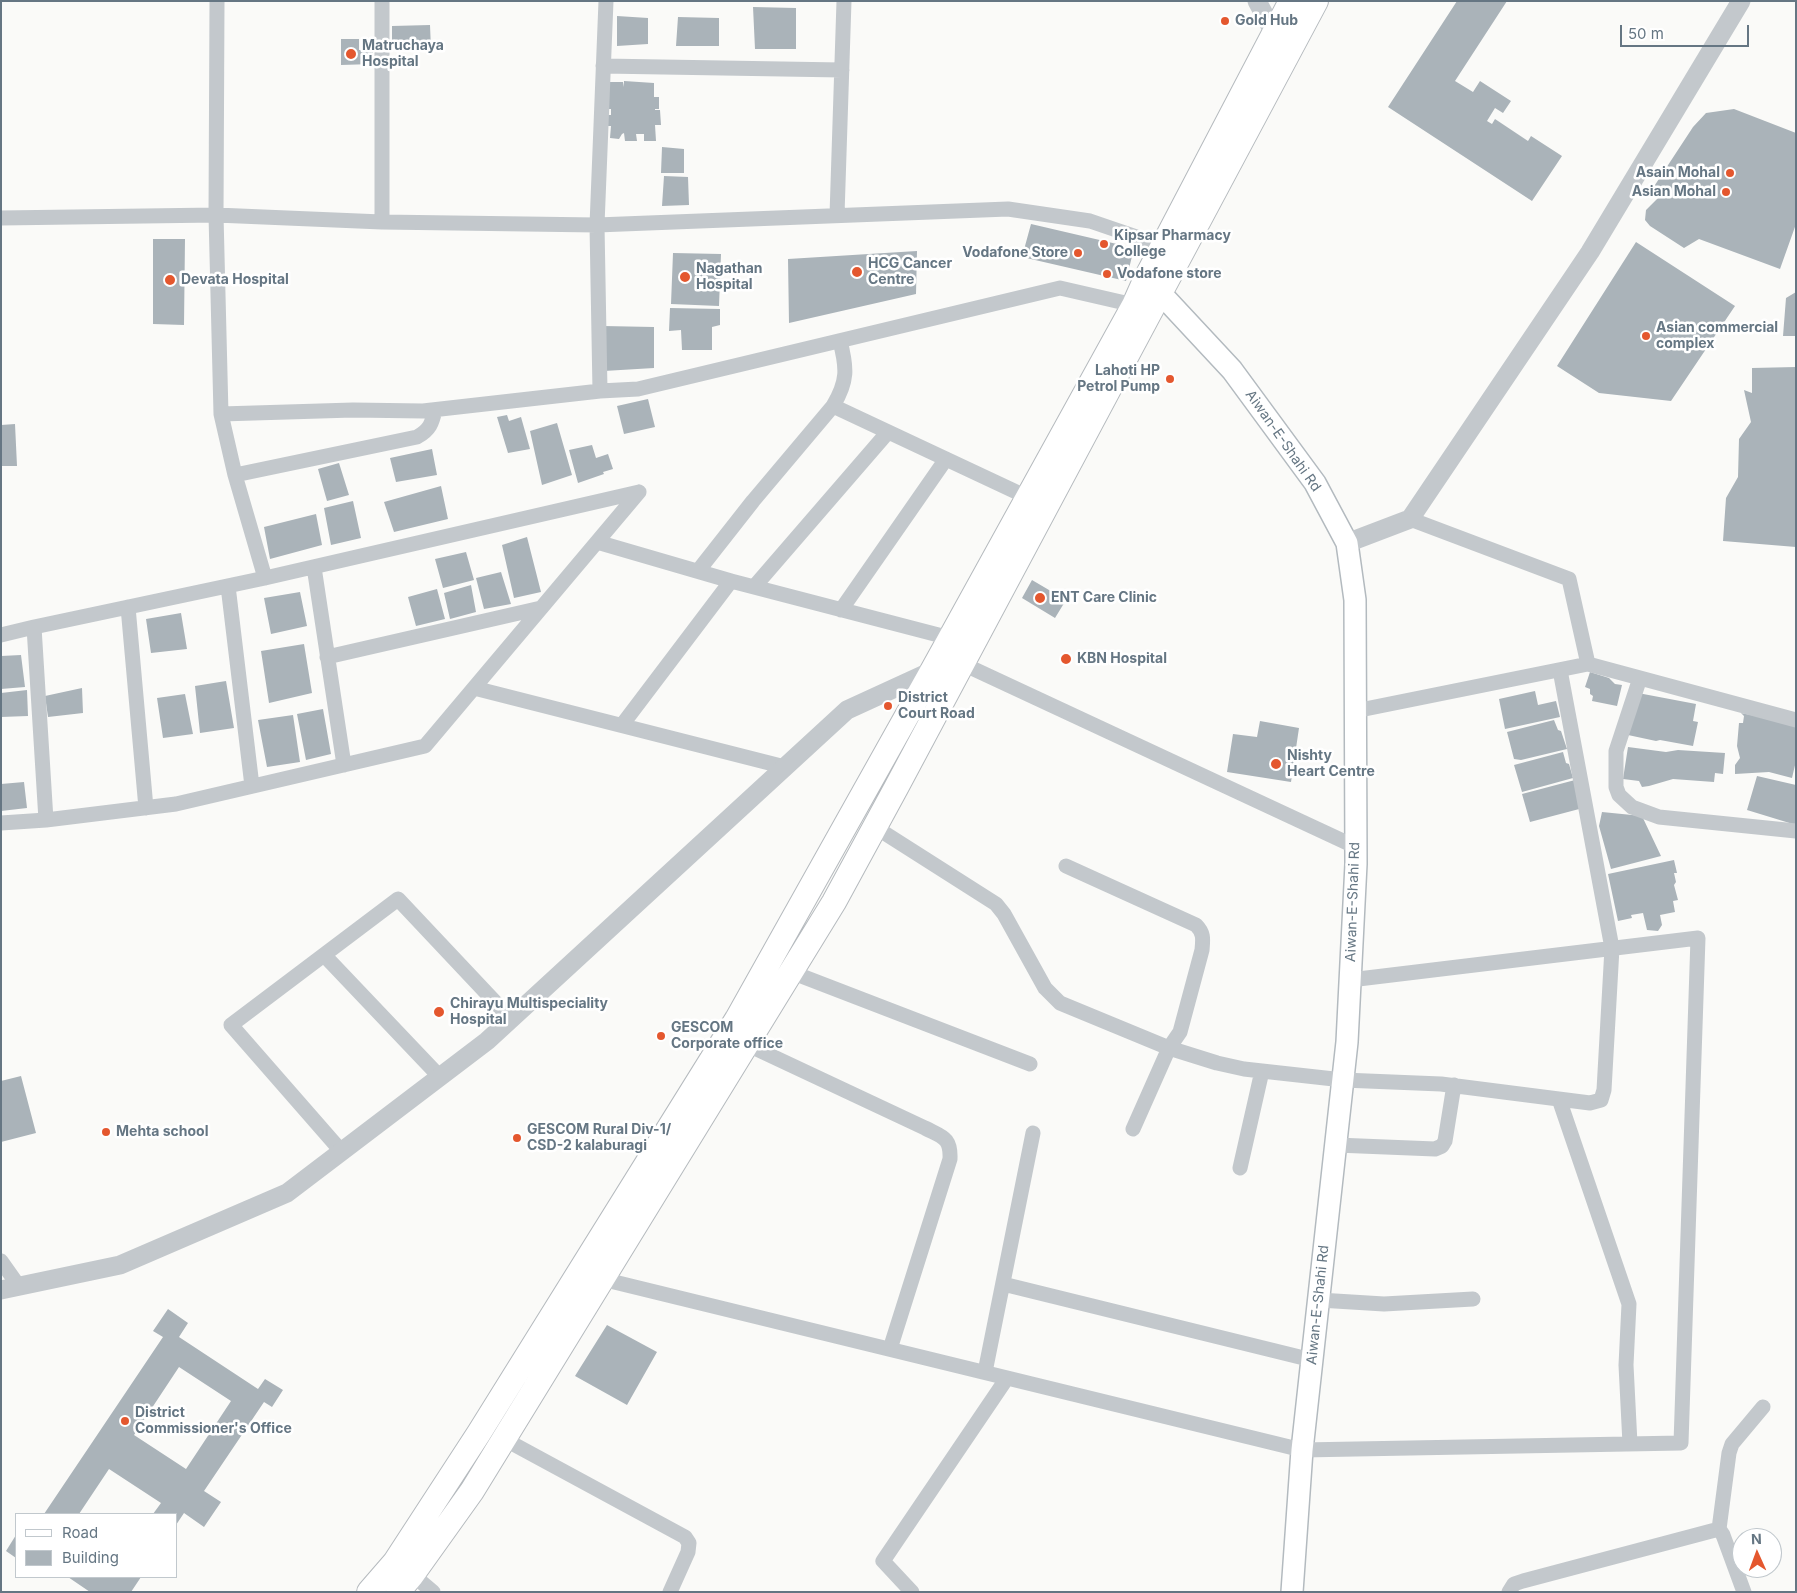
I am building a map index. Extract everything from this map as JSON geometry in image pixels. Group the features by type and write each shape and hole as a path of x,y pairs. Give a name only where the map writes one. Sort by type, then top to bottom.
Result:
{"main road":[{"path":"402,1576 479,1433 737,1019 932,672 1134,305 1153,286 1163,246 1291,1"},
{"path":"369,1592 402,1576 472,1491 834,902 963,664 1153,286 1316,1"},
{"name":"Aiwan-E-Shahi Rd","path":"1153,286 1232,370 1315,483 1346,543 1354,600 1356,847 1347,1042 1302,1450 1292,1592"}],"street":[{"path":"217,1 216,215 222,414 234,475 265,578"},
{"path":"382,1 382,222"},
{"path":"600,391 598,224 606,1"},
{"path":"837,215 844,1"},
{"path":"1257,1 1274,33"},
{"path":"1346,543 1410,519 1590,252 1740,1"},
{"path":"603,66 842,70"},
{"path":"1,218 216,215 382,222 598,224 1008,209 1090,221 1163,246"},
{"path":"222,414 435,410 600,391 638,389 1060,288 1134,305"},
{"path":"698,571 753,501 833,406 841,393 846,372 840,341"},
{"path":"833,406 1027,497"},
{"path":"234,475 417,437 426,432 432,425 435,410"},
{"path":"754,587 888,432"},
{"path":"841,610 946,459"},
{"path":"1,635 265,578 639,492 425,746 176,804 46,820 1,823"},
{"path":"1410,519 1569,579 1588,664"},
{"path":"597,542 731,581 950,638"},
{"path":"314,566 344,765"},
{"path":"622,726 731,581"},
{"path":"228,586 252,786"},
{"path":"128,607 146,808"},
{"path":"327,657 541,608"},
{"path":"34,627 46,820"},
{"path":"963,664 1356,847"},
{"path":"1355,711 1588,664 1796,720"},
{"path":"875,827 996,904 1004,914 1045,988 1060,1003 1169,1048 1230,1066 1262,1071 1343,1080 1454,1085 1590,1103 1601,1100 1604,1090 1612,948 1560,670"},
{"path":"1,1261 10,1288 120,1265 288,1193 487,1041 847,710 932,672"},
{"path":"1640,678 1616,750 1616,787 1619,795 1632,807 1659,817 1796,831"},
{"path":"474,688 786,767"},
{"path":"1066,866 1196,925 1202,931 1202,950 1180,1032 1169,1048 1134,1129"},
{"path":"342,1152 231,1025 398,899 511,1019"},
{"path":"602,1279 1302,1450 1680,1443 1698,938 1350,980"},
{"path":"324,955 440,1077"},
{"path":"791,972 1030,1064"},
{"path":"746,1044 925,1128 946,1139 951,1148 950,1159 890,1349"},
{"path":"1240,1168 1262,1071"},
{"path":"1336,1145 1435,1149 1442,1146 1445,1141 1454,1085"},
{"path":"1559,1099 1629,1304 1626,1365 1630,1444"},
{"path":"985,1372 1033,1132"},
{"path":"1003,1284 1312,1360"},
{"path":"1319,1300 1384,1304 1473,1299"},
{"path":"912,1592 883,1561 1007,1378"},
{"path":"1744,1592 1723,1535 1718,1529 1732,1444 1763,1407"},
{"path":"504,1439 685,1537 689,1543 688,1552 670,1592"},
{"path":"1509,1592 1514,1584 1523,1581 1718,1529"},
{"path":"402,1576 433,1592"}],"building":[{"path":"1457,1 1507,1 1455,81 1473,92 1480,81 1511,101 1503,113 1495,108 1487,121 1492,124 1495,119 1528,141 1531,136 1562,156 1532,201 1388,107"},
{"path":"753,7 796,8 796,49 755,49"},
{"path":"617,16 648,18 648,44 617,46"},
{"path":"678,17 719,18 719,46 676,46"},
{"path":"430,25 431,49 392,50 392,26"},
{"path":"341,39 359,39 359,50 373,50 373,64 341,65"},
{"path":"624,81 654,83 654,97 659,97 659,109 655,110 660,110 661,125 655,125 656,141 644,141 644,134 636,134 637,141 625,141 624,133 619,139 610,138 611,126 607,126 607,115 611,115 611,109 603,109 608,82 623,82 624,87"},
{"name":"Asian Mohal","path":"1734,109 1796,133 1796,224 1780,269 1699,239 1684,248 1650,226 1645,220 1646,210 1660,196 1653,188 1693,127 1706,113"},
{"path":"662,147 684,149 684,173 661,173"},
{"path":"664,176 688,177 689,205 662,206"},
{"name":"Vodafone Store","path":"1031,224 1134,248 1126,281 1022,257"},
{"path":"153,239 185,239 184,325 153,324"},
{"name":"Asian commercial complex","path":"1636,242 1735,306 1671,401 1599,393 1557,366"},
{"path":"917,251 916,294 789,323 788,259"},
{"path":"673,253 721,254 719,306 671,304"},
{"path":"1796,292 1796,336 1783,336 1786,298"},
{"path":"670,308 720,309 720,325 712,327 712,350 682,350 681,330 669,331"},
{"path":"603,326 654,327 654,368 604,371"},
{"path":"1796,367 1796,547 1723,541 1726,498 1738,477 1739,439 1751,422 1744,390 1752,393 1752,368"},
{"path":"648,399 655,427 624,434 617,406"},
{"path":"507,415 509,421 521,417 530,449 508,453 497,417"},
{"path":"557,423 572,475 542,485 530,431"},
{"path":"15,424 17,466 1,466 1,425"},
{"path":"592,445 596,458 608,454 613,469 578,483 569,450"},
{"path":"432,449 437,475 396,482 390,458"},
{"path":"339,463 349,495 327,501 318,469"},
{"path":"441,486 448,519 394,532 384,502"},
{"path":"353,501 361,538 331,545 324,508"},
{"path":"316,514 322,545 270,559 264,527"},
{"path":"527,537 541,592 514,598 502,545"},
{"path":"466,552 474,580 443,588 435,559"},
{"path":"501,572 511,604 484,609 476,578"},
{"path":"1032,580 1066,600 1055,618 1022,598"},
{"path":"471,585 476,612 450,619 444,593"},
{"path":"437,589 445,619 416,626 408,597"},
{"path":"300,592 307,626 271,634 264,598"},
{"path":"181,613 187,649 151,653 146,619"},
{"path":"304,644 312,693 269,703 261,651"},
{"path":"21,655 25,687 1,689 1,656"},
{"path":"1590,672 1609,678 1615,684 1622,685 1617,706 1592,701 1593,696 1590,694 1590,689 1585,687"},
{"path":"226,681 234,728 200,733 195,686"},
{"path":"82,688 83,713 48,717 45,696"},
{"path":"27,690 28,716 1,717 1,693"},
{"path":"1535,691 1538,705 1556,701 1560,717 1505,729 1499,699"},
{"path":"1638,693 1696,704 1693,721 1698,722 1693,746 1628,735"},
{"path":"185,694 193,734 163,738 157,698"},
{"path":"323,709 331,754 306,760 297,714"},
{"path":"1741,713 1796,724 1796,761 1792,778 1769,772 1735,774 1735,765 1740,758 1737,746 1739,723 1743,723 1744,716"},
{"path":"293,715 300,762 267,767 258,720"},
{"path":"1554,720 1558,730 1561,731 1567,749 1521,760 1514,759 1507,732"},
{"path":"1260,721 1299,728 1291,782 1227,772 1233,734 1257,737"},
{"path":"1628,747 1666,752 1678,750 1725,753 1723,774 1715,773 1714,782 1673,779 1642,787 1639,781 1623,779"},
{"path":"1563,752 1573,778 1522,792 1514,765"},
{"path":"1757,776 1796,785 1796,825 1747,810"},
{"path":"1575,780 1583,808 1530,822 1522,794"},
{"path":"24,782 27,808 1,811 1,784"},
{"path":"1602,812 1642,816 1661,856 1611,869 1599,826"},
{"path":"1674,860 1677,873 1674,873 1676,882 1674,885 1678,900 1673,901 1675,912 1660,915 1662,925 1658,931 1647,930 1643,913 1631,915 1632,918 1618,921 1608,874"},
{"path":"21,1076 36,1133 1,1142 1,1081"},
{"name":"District Commissioner's Office","path":"168,1309 188,1323 179,1337 258,1389 265,1379 283,1390 272,1407 264,1402 204,1491 221,1502 204,1527 184,1513 178,1522 178,1513 154,1513 161,1503 109,1469 80,1513 45,1513 163,1337 153,1331","holes":["179,1367 231,1401 186,1469 134,1435"]},
{"path":"607,1325 657,1352 627,1405 575,1376"},
{"path":"15,1537 15,1557 6,1551"},
{"path":"69,1578 140,1578 131,1592 90,1592"}],"place":[{"name":"Gold Hub","path":"1225,21"},
{"name":"Matruchaya Hospital","path":"351,54"},
{"name":"Asain Mohal","path":"1730,173"},
{"name":"Asian Mohal","path":"1726,192"},
{"name":"Kipsar Pharmacy College","path":"1104,244"},
{"name":"Vodafone Store","path":"1078,253"},
{"name":"HCG Cancer Centre","path":"857,272"},
{"name":"Vodafone store","path":"1107,274"},
{"name":"Nagathan Hospital","path":"685,277"},
{"name":"Devata Hospital","path":"170,280"},
{"name":"Asian commercial complex","path":"1646,336"},
{"name":"Lahoti HP Petrol Pump","path":"1170,379"},
{"name":"ENT Care Clinic","path":"1040,598"},
{"name":"KBN Hospital","path":"1066,659"},
{"name":"District Court Road","path":"888,706"},
{"name":"Nishty Heart Centre","path":"1276,764"},
{"name":"Chirayu Multispeciality Hospital","path":"439,1012"},
{"name":"GESCOM Corporate office","path":"661,1036"},
{"name":"Mehta school","path":"106,1132"},
{"name":"GESCOM Rural Div-1/ CSD-2 kalaburagi","path":"517,1138"},
{"name":"District Commissioner's Office","path":"125,1421"}]}
